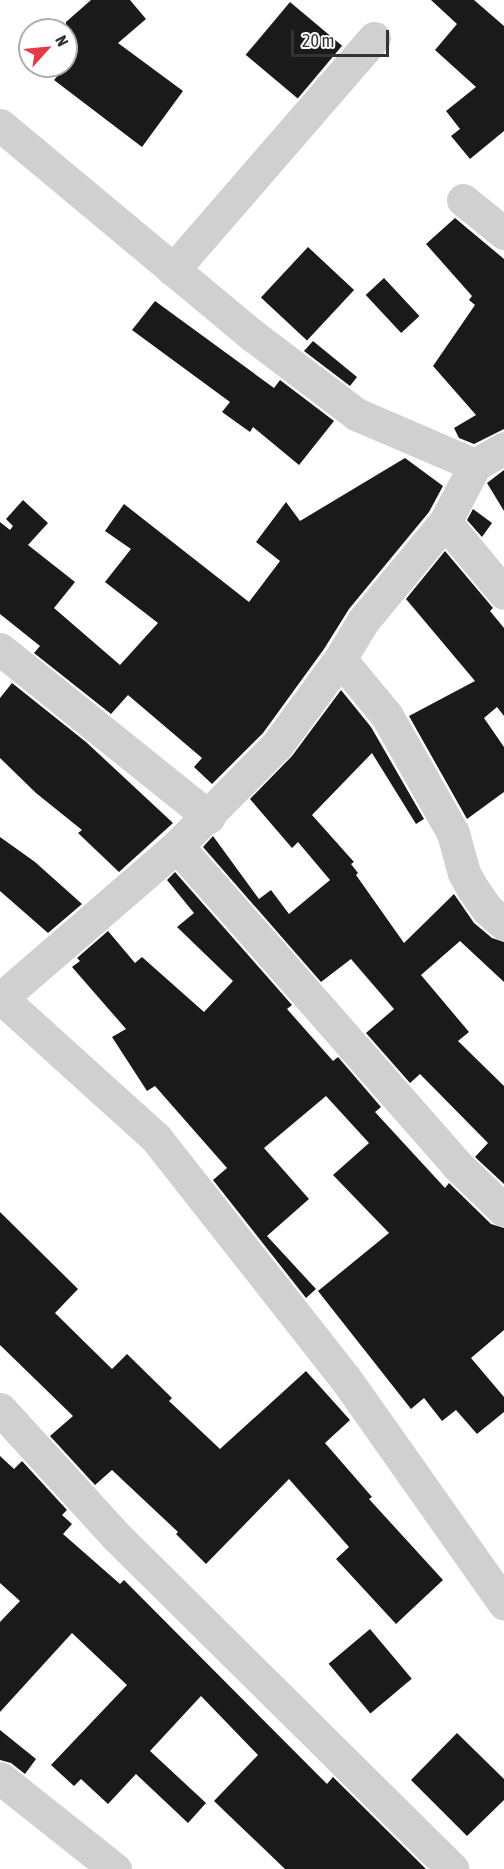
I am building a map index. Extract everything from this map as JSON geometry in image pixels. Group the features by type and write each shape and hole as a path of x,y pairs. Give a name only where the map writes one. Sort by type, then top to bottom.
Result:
{"street":[{"path":"173,270 374,38"},
{"path":"0,125 252,335 356,414 475,465"},
{"path":"463,200 504,233"},
{"path":"504,448 475,465 445,522 363,621 340,659 277,746 209,817 0,998 156,1138 345,1378 504,1603"},
{"path":"445,522 504,593"},
{"path":"0,649 209,817"},
{"path":"340,659 387,716 453,833 464,873 487,909 504,924"},
{"path":"177,846 457,1165 504,1210"},
{"path":"0,1409 117,1537 453,1869"},
{"path":"0,1778 115,1869"}],"building":[{"path":"91,0 130,0 146,19 118,43 183,91 142,147 54,80 56,78 78,78 78,18 71,18"},
{"path":"431,0 474,0 504,26 504,131 470,159 451,136 460,129 446,111 476,87 435,50 457,24"},
{"path":"290,2 342,46 298,99 246,55"},
{"path":"455,218 504,259 504,429 474,444 459,438 454,428 476,415 433,366 475,305 469,300 472,296 426,244"},
{"path":"308,247 354,290 307,340 261,297"},
{"path":"384,278 419,316 401,333 366,295"},
{"path":"155,301 274,388 280,380 334,421 299,465 253,427 250,432 222,412 230,402 132,330"},
{"path":"313,341 357,377 350,386 304,351"},
{"path":"405,458 443,486 429,512 349,609 324,649 263,733 212,784 194,767 202,758 128,695 111,714 34,653 40,646 0,614 0,522 10,530 13,526 6,519 23,500 48,523 28,545 75,582 54,608 120,665 158,623 105,582 131,549 105,531 124,504 249,602 280,561 256,542 286,502 300,521"},
{"path":"504,470 504,511 487,483"},
{"path":"473,509 492,523 482,537 467,520"},
{"path":"445,551 493,608 490,611 504,628 504,716 497,707 484,718 504,747 504,792 467,819 409,716 475,681 406,599"},
{"path":"12,683 86,742 173,823 119,872 78,833 82,830 36,793 0,758 0,698"},
{"path":"341,690 371,727 424,819 416,824 372,753 312,815 354,862 351,864 358,873 356,875 404,943 454,894 474,923 492,938 504,942 504,982 460,941 421,975 469,1032 458,1041 504,1086 504,1184 475,1157 488,1143 420,1074 410,1083 366,1033 394,1009 351,959 321,982 203,847 213,836 259,899 271,890 289,914 330,880 298,842 292,848 250,799 292,756"},
{"path":"0,837 35,862 82,904 48,933 0,891"},
{"path":"175,872 292,1005 287,1009 333,1061 338,1057 381,1107 375,1112 445,1188 449,1183 491,1224 504,1228 504,1330 471,1358 504,1397 504,1412 477,1434 456,1410 442,1421 424,1398 411,1409 318,1291 389,1233 333,1175 369,1143 326,1096 264,1148 309,1199 267,1236 316,1289 306,1298 213,1180 227,1168 155,1086 147,1091 112,1037 126,1029 72,967 80,961 77,958 108,931 135,963 142,957 204,1012 233,981 177,927 194,913 167,880"},
{"path":"0,1212 78,1289 55,1313 112,1369 127,1354 172,1398 169,1401 220,1449 306,1371 350,1420 325,1443 372,1497 369,1499 443,1580 396,1624 336,1559 349,1547 289,1479 206,1564 176,1534 178,1532 112,1470 95,1485 50,1436 73,1416 0,1345"},
{"path":"0,1456 14,1469 22,1461 67,1510 62,1515 72,1524 63,1534 120,1584 124,1580 327,1784 333,1777 426,1869 285,1869 214,1801 258,1755 201,1696 150,1751 206,1803 188,1823 136,1774 108,1804 81,1779 74,1786 51,1765 127,1685 72,1633 0,1712 0,1622 20,1601 0,1583"},
{"path":"370,1629 412,1679 370,1714 329,1664"},
{"path":"0,1730 36,1759 25,1774 11,1763 0,1760"},
{"path":"457,1733 504,1779 504,1800 467,1836 411,1780"}]}
